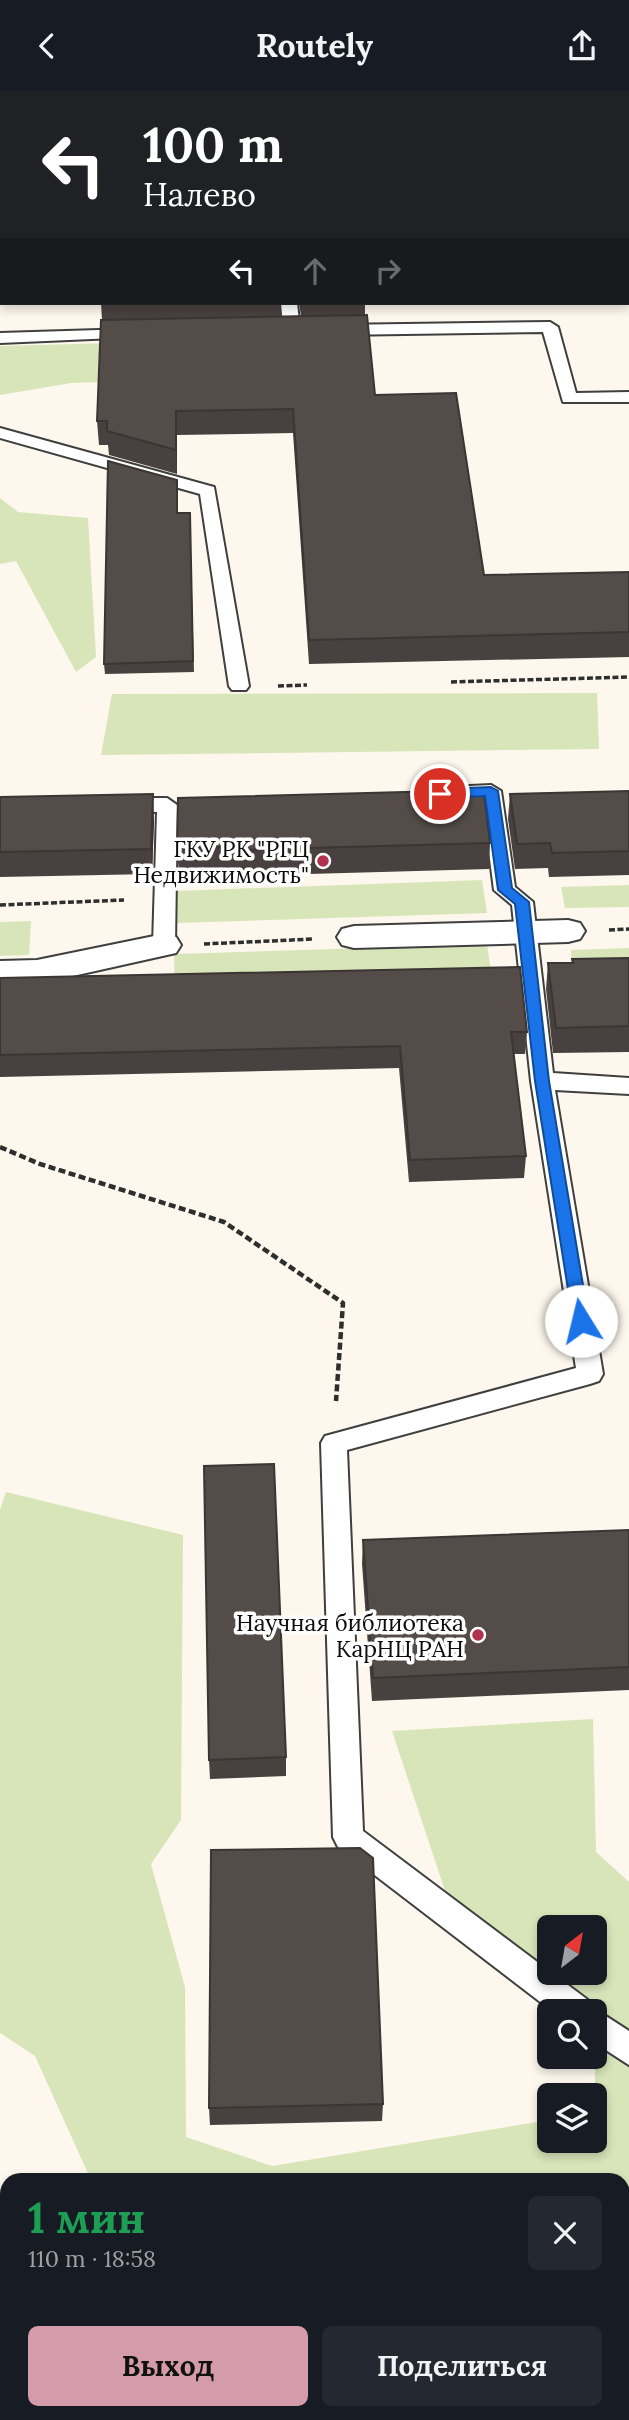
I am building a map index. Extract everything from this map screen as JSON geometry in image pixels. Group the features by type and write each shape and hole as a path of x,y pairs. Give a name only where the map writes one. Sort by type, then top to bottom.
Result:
{"street":[{"path":"354,937 568,931"},
{"path":"0,973 37,972 164,945"}],"lane":[{"path":"290,305 306,330"},
{"path":"250,331 550,327 569,398 629,397"},
{"path":"0,338 153,334"},
{"path":"0,433 208,491 239,686"},
{"path":"424,794 491,791 505,890 522,902 542,1081 590,1374 334,1443 348,1837 561,1999"},
{"path":"97,806 167,805 168,884 164,945"},
{"path":"542,1081 629,1086"},
{"path":"607,2033 629,2050"}],"path":[{"path":"451,682 629,677"},
{"path":"0,905 122,901 168,884"},
{"path":"200,944 309,939"},
{"path":"0,1147 40,1164 224,1222 343,1303 334,1443"}],"green space":[{"path":"266,339 267,377 71,383 0,395 0,346"},
{"path":"0,498 18,512 88,518 96,657 76,672 16,561 0,564"},
{"path":"597,693 599,749 101,755 112,694"},
{"path":"482,880 487,913 177,923 176,891"},
{"path":"629,885 629,907 565,908 561,887"},
{"path":"31,921 29,955 0,956 0,922"},
{"path":"487,944 492,978 175,989 174,954"},
{"path":"629,948 629,975 573,976 571,950"},
{"path":"6,1492 183,1535 181,1820 151,1864 185,1987 186,2137 272,2166 537,2122 537,2153 607,2153 607,2083 595,2083 595,2069 607,2069 607,1999 579,1999 561,1985 607,1985 607,1915 537,1915 537,1967 448,1900 392,1731 593,1719 596,1852 629,1882 629,2173 88,2173 35,2056 0,2033 0,1510"}],"building":[{"path":"367,315 375,395 456,393 484,575 629,572 629,632 309,640 293,409 176,411 176,450 107,431 107,421 97,421 101,320"},
{"path":"108,461 177,480 177,513 190,513 193,661 104,664"},
{"path":"480,790 484,794 490,843 235,850 235,847 177,848 178,798"},
{"path":"629,791 629,851 552,853 550,843 517,844 510,794"},
{"path":"153,794 151,849 0,852 0,797"},
{"path":"629,958 629,1026 556,1028 548,963 573,963 572,959"},
{"path":"520,967 527,1032 511,1032 526,1156 410,1160 400,1046 0,1055 0,978"},
{"path":"274,1464 286,1757 209,1760 204,1466"},
{"path":"629,1530 629,1667 373,1678 363,1540"},
{"path":"360,1848 373,1858 383,2104 209,2108 211,1850"}],"place":[{"name":"ГКУ РК \"РГЦ Недвижимость\"","path":"323,861"},
{"name":"Научная библиотека КарНЦ РАН","path":"478,1635"}],"route":[{"path":"440,794 491,791 505,890 522,902 542,1081 581,1321"}]}
